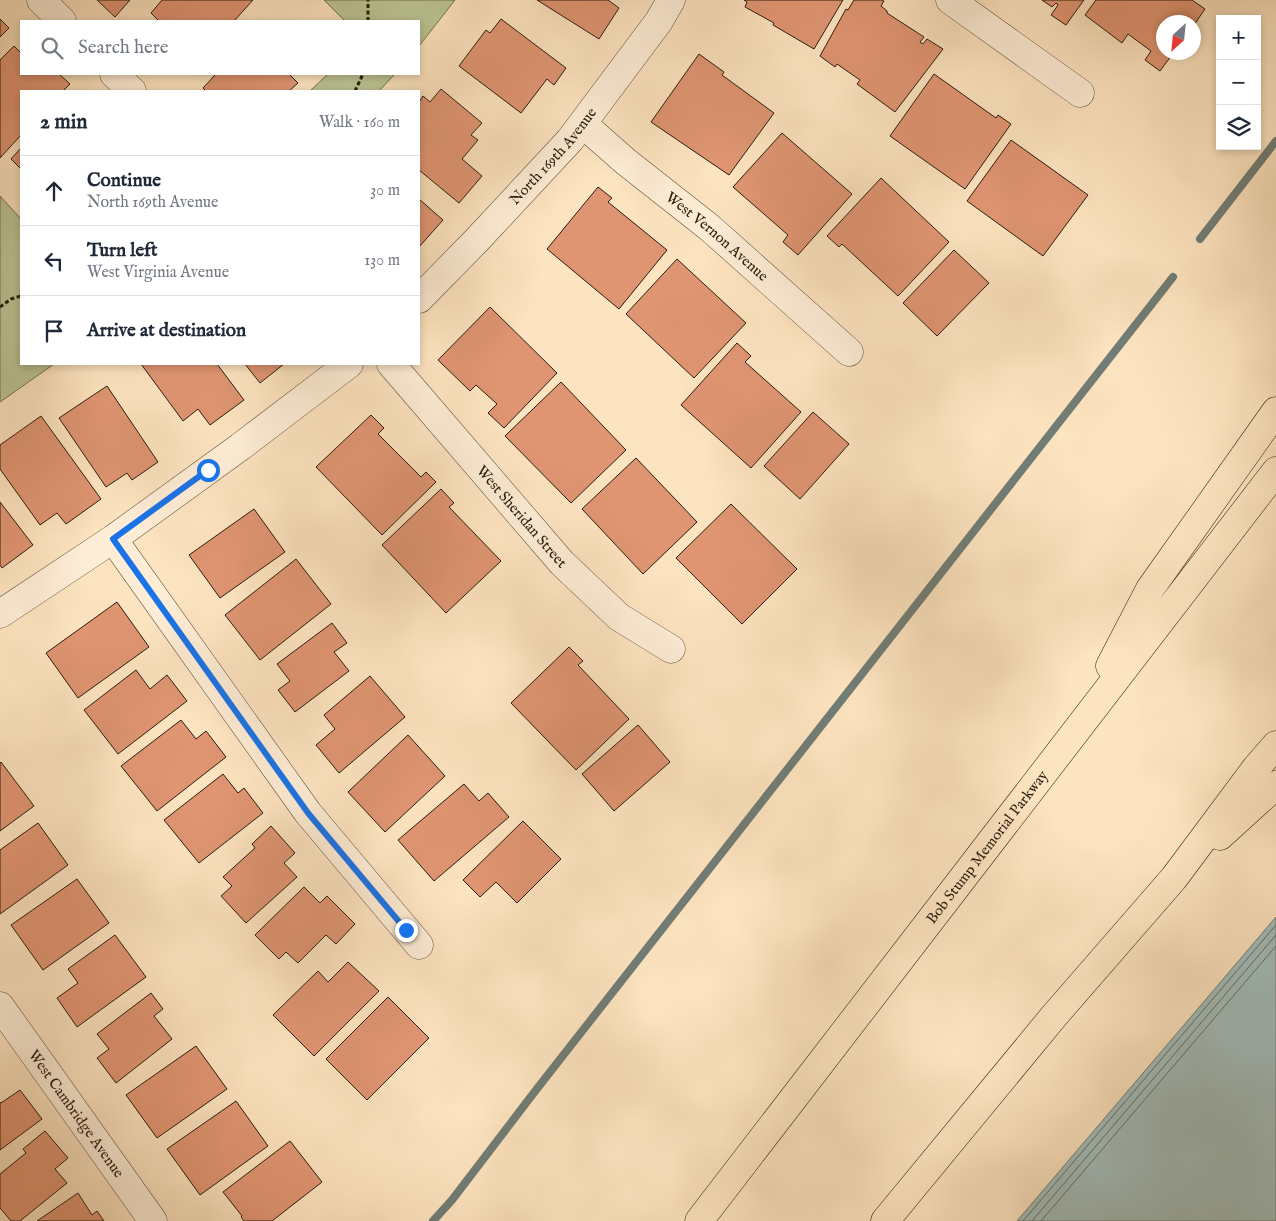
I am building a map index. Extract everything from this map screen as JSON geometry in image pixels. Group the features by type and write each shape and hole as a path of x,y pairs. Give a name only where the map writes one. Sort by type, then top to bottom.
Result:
{"highway":[{"path":"1078,727 1150,589 1276,411"},
{"name":"Bob Stump Memorial Parkway","path":"699,1221 1276,471"},
{"path":"885,1221 1054,1016 1174,878 1256,768 1276,745"},
{"path":"1174,878 1276,785"}],"street":[{"path":"41,0 61,20"},
{"name":"North 169th Avenue","path":"420,298 483,234 570,140 659,21 671,0"},
{"path":"950,0 1080,93"},
{"path":"115,75 131,90"},
{"name":"West Vernon Avenue","path":"583,124 625,161 710,228 849,352"},
{"path":"0,614 113,539 240,447 347,365"},
{"name":"West Sheridan Street","path":"392,365 562,562 619,617 671,649"},
{"path":"113,539 308,813 419,945"},
{"name":"West Cambridge Avenue","path":"1,1010 153,1221"}],"path":[{"path":"368,0 368,20"},
{"path":"355,90 363,75"},
{"path":"0,307 11,299 20,296"}],"green space":[{"path":"324,0 455,0 420,45 420,20 344,20"},
{"path":"327,75 394,75 380,90 311,90"},
{"path":"0,196 20,218 20,365 53,365 0,402"}],"water":[{"path":"1276,917 1276,1221 1017,1221"}],"building":[{"path":"97,0 130,0 115,17"},
{"path":"162,0 253,0 235,20 158,20 151,13"},
{"path":"537,0 608,0 619,8 599,39"},
{"path":"744,0 843,0 814,49 745,7 747,2"},
{"path":"854,0 884,1 881,6 887,13 924,37 920,42 923,44 927,39 943,49 895,112 857,84 860,80 837,64 835,67 820,56 846,9 848,10"},
{"path":"1042,0 1084,0 1066,25 1051,15 1058,5 1056,3 1052,7"},
{"path":"1096,0 1192,0 1205,9 1201,15 1156,15 1156,60 1168,60 1160,71 1145,60 1151,51 1128,34 1122,43 1085,15"},
{"path":"0,19 9,28 0,37"},
{"path":"501,19 566,68 554,85 547,79 521,113 459,66 486,30 490,33"},
{"path":"14,46 20,52 20,75 60,75 70,84 64,90 20,90 20,136 0,158 0,60"},
{"path":"699,54 724,72 722,75 774,113 729,175 651,122"},
{"path":"934,74 996,118 998,115 1011,124 965,189 890,136"},
{"path":"215,75 290,75 298,83 290,90 205,90 203,88"},
{"path":"441,89 482,123 471,135 478,140 462,159 482,176 459,203 420,171 420,100 423,96 430,102"},
{"path":"782,133 852,194 798,255 783,242 788,235 733,187"},
{"path":"1011,140 1088,195 1043,256 967,201"},
{"path":"20,149 20,168 11,159"},
{"path":"881,178 949,242 898,296 842,244 839,247 827,236"},
{"path":"598,187 612,198 608,202 667,250 619,309 547,249"},
{"path":"420,200 443,220 420,246"},
{"path":"954,250 989,283 937,336 903,303"},
{"path":"677,259 746,323 694,378 626,314"},
{"path":"490,307 557,373 504,428 488,413 497,404 476,385 470,391 438,360"},
{"path":"737,343 751,356 745,362 801,412 751,468 681,405"},
{"path":"142,365 218,365 244,400 210,425 198,409 183,421"},
{"path":"246,365 283,365 260,383"},
{"path":"561,382 626,450 571,503 505,436"},
{"path":"107,386 158,462 132,480 127,473 106,487 59,418"},
{"path":"813,412 849,444 800,499 764,466"},
{"path":"371,415 384,428 378,434 421,477 426,472 436,482 382,535 316,467"},
{"path":"41,416 101,499 66,524 57,513 40,525 0,469 0,445"},
{"path":"636,458 697,522 643,574 582,509"},
{"path":"441,489 454,503 449,507 501,561 446,613 382,545"},
{"path":"0,502 33,545 2,568 0,565"},
{"path":"731,504 797,569 742,624 676,558"},
{"path":"254,509 285,552 220,598 189,555"},
{"path":"296,559 331,604 260,660 225,615"},
{"path":"117,602 149,647 78,698 46,653"},
{"path":"332,623 347,643 334,652 349,671 295,712 278,690 290,681 277,664"},
{"path":"569,647 583,661 578,665 629,719 576,770 511,703"},
{"path":"136,670 150,689 167,675 187,701 118,754 84,710"},
{"path":"370,676 405,717 339,773 316,745 335,729 324,715"},
{"path":"181,720 196,739 206,731 226,757 157,811 121,766"},
{"path":"638,725 670,762 614,811 582,774"},
{"path":"408,735 445,776 385,832 348,792"},
{"path":"0,763 34,806 0,831"},
{"path":"223,774 238,793 244,788 263,813 199,863 164,820"},
{"path":"464,784 479,801 488,793 509,817 434,881 398,840"},
{"path":"523,821 561,859 517,903 496,882 480,897 463,880"},
{"path":"38,823 68,865 0,914 0,850"},
{"path":"271,826 295,853 284,863 297,877 246,923 221,896 232,886 223,877 255,848 252,844"},
{"path":"77,879 109,923 43,970 11,925"},
{"path":"304,887 320,903 327,896 355,924 336,944 326,935 298,963 286,952 279,959 255,935"},
{"path":"115,935 146,977 77,1027 57,998 78,983 68,969"},
{"path":"348,962 379,991 314,1056 273,1015 318,971 328,982"},
{"path":"151,993 163,1009 154,1016 172,1039 116,1083 97,1058 109,1049 97,1034"},
{"path":"388,997 429,1038 367,1100 326,1059"},
{"path":"196,1046 227,1089 157,1138 126,1095"},
{"path":"20,1090 42,1119 0,1150 0,1102"},
{"path":"236,1101 268,1146 200,1195 167,1149"},
{"path":"45,1131 68,1158 55,1169 67,1183 20,1221 11,1221 0,1208 0,1174 26,1153 23,1149"},
{"path":"290,1141 322,1182 272,1221 244,1221 223,1192"},
{"path":"78,1193 92,1215 97,1211 104,1221 37,1221"}],"waterway":[{"path":"1200,239 1276,141"},
{"path":"433,1221 452,1200 536,1090 1173,277"}],"route":[{"path":"208,470 113,539 308,813 406,930"}]}
